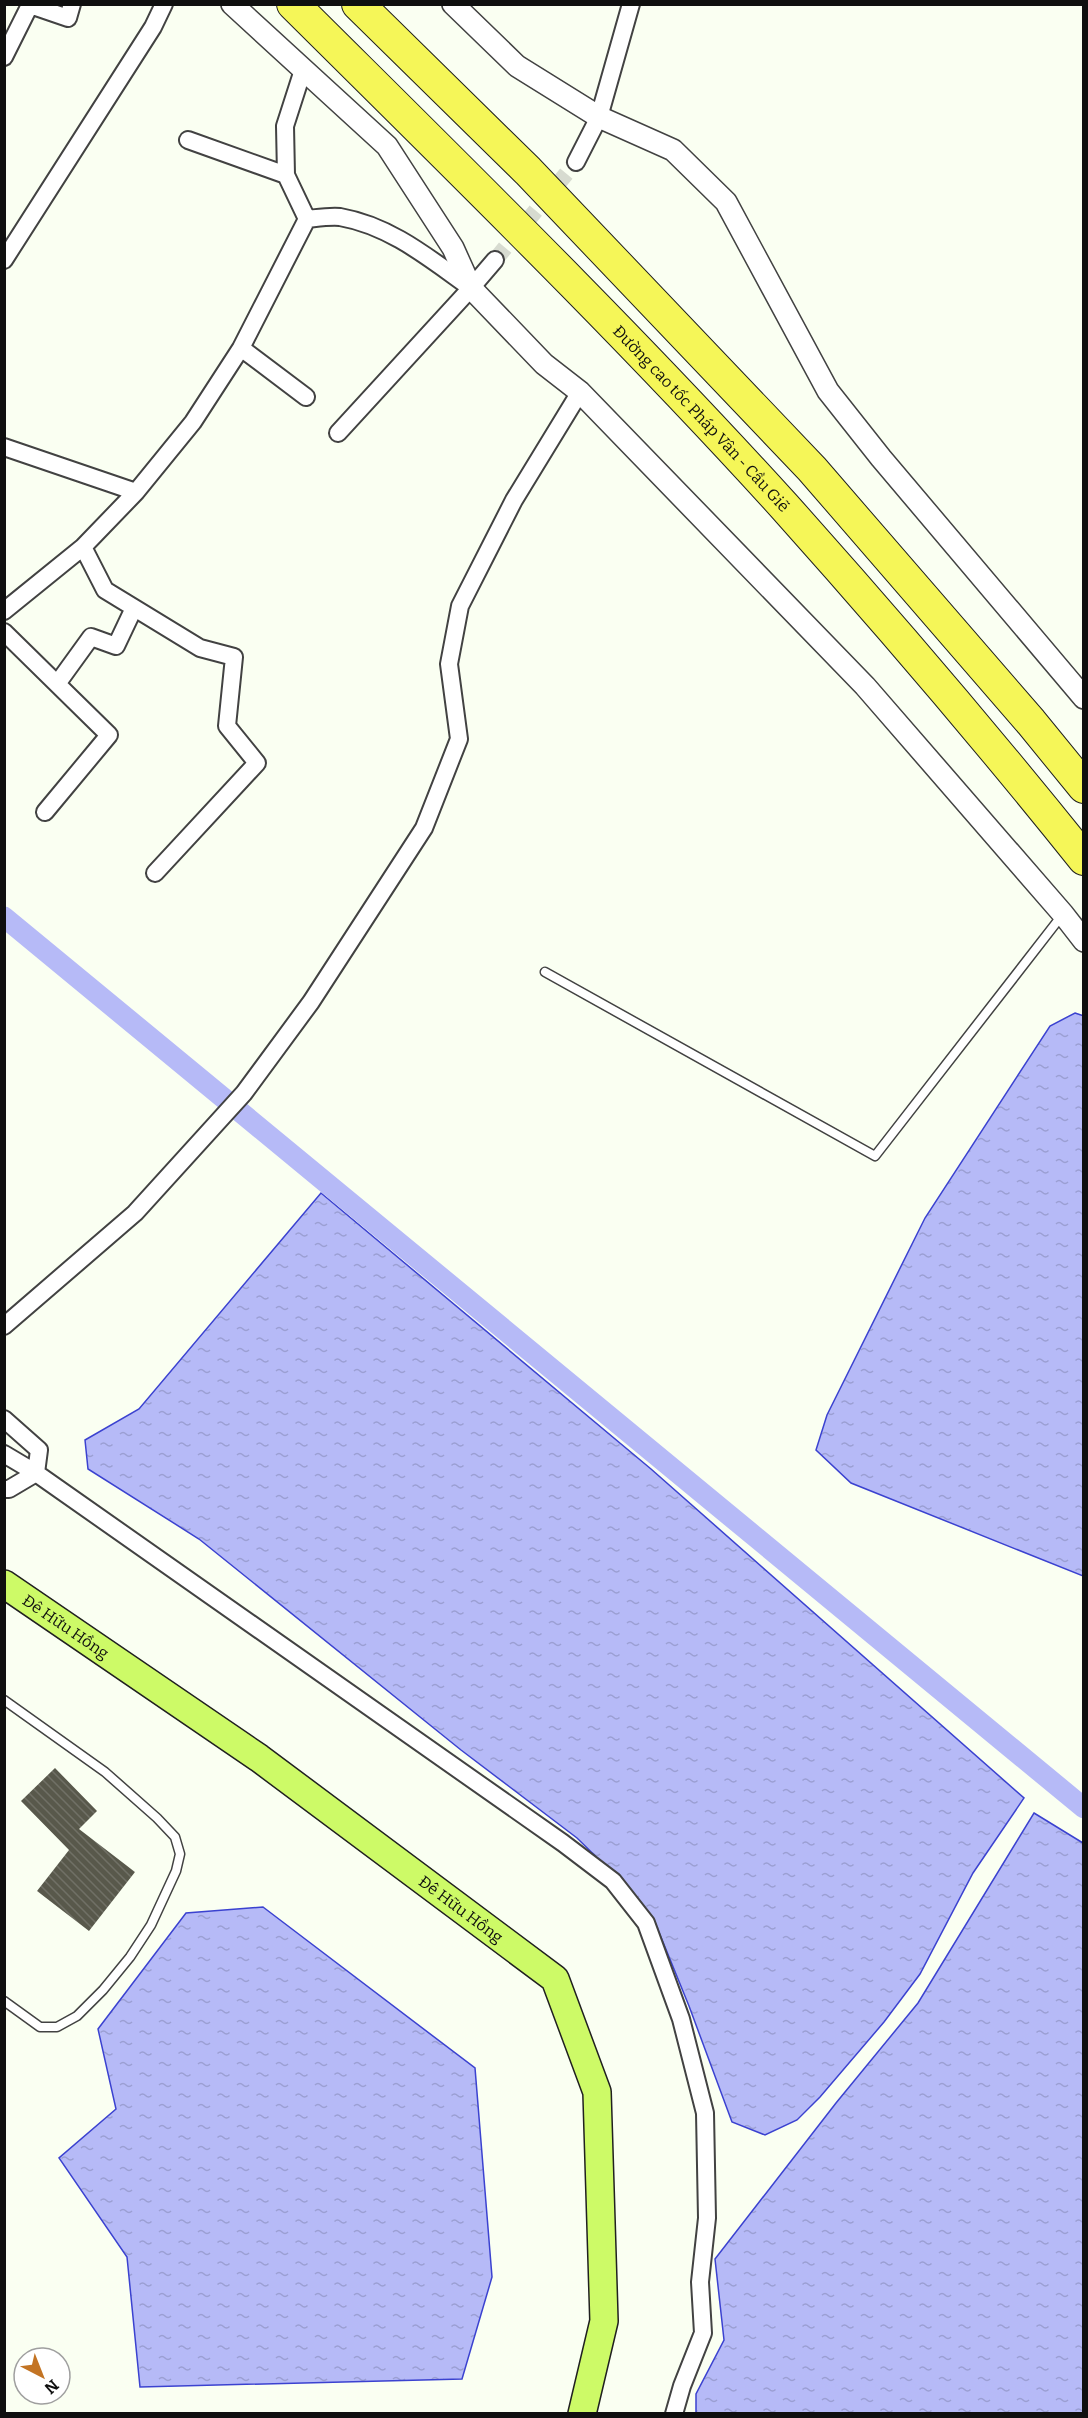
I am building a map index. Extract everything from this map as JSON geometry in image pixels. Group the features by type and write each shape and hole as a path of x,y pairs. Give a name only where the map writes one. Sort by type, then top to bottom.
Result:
{"highway":[{"name":"Đường cao tốc Pháp Vân - Cầu Giẽ","path":"293,4 596,308 784,506 993,747 1083,859"},
{"path":"358,4 528,171 812,469 1023,713 1083,787"}],"main road":[{"name":"Đê Hữu Hồng","path":"4,1584 259,1758 555,1979 597,2092 604,2321 582,2414"}],"street":[{"path":"4,57 30,5 68,18 72,4"},
{"path":"4,260 153,27 164,4"},
{"path":"232,4 387,146 453,248 471,288"},
{"path":"453,4 517,66 599,117 673,150 726,202 828,391 881,458 1083,698"},
{"path":"576,162 599,117 631,4"},
{"path":"303,70 285,126 286,175 307,219"},
{"path":"188,140 286,175"},
{"path":"307,219 338,217 373,226 398,237 471,288 544,364 580,392 865,686 1063,914 1083,941"},
{"path":"4,611 83,547 136,492 193,422 241,348 307,219"},
{"path":"338,433 495,260"},
{"path":"241,348 306,398"},
{"path":"4,1326 135,1213 244,1093 311,1002 424,828 459,739 449,664 460,606 514,500 580,392"},
{"path":"4,447 136,492"},
{"path":"83,547 105,590 200,648 234,657 227,726 257,763 155,873"},
{"path":"57,684 91,637 116,646 134,608"},
{"path":"4,632 109,735 45,812"},
{"path":"4,1419 39,1450 36,1473"},
{"path":"4,1454 36,1473 563,1843 613,1881 646,1923 681,2019 705,2113 707,2218 700,2282 703,2332 674,2414"},
{"path":"4,1489 9,1489 36,1473"}],"lane":[{"path":"545,972 875,1156 1063,914"},
{"path":"4,1700 105,1772 140,1802 175,1837 180,1854 176,1870 151,1925 130,1957 103,1990 77,2016 57,2028 40,2028 4,2001"}],"water":[{"path":"1075,1013 1084,1016 1083,1576 851,1483 816,1450 827,1415 925,1218 1050,1026"},
{"path":"321,1193 651,1469 1024,1798 973,1873 920,1974 884,2022 820,2097 797,2120 765,2135 732,2122 656,1925 627,1887 577,1838 461,1750 199,1539 88,1469 85,1440 139,1409"},
{"path":"1034,1813 1083,1843 1083,2413 696,2413 696,2394 724,2340 715,2259 836,2103 918,2003"},
{"path":"263,1907 475,2068 492,2277 462,2379 140,2387 127,2257 59,2158 116,2109 98,2029 186,1913"}],"building":[{"path":"55,1768 97,1811 79,1829 135,1872 89,1931 37,1891 69,1850 21,1801"}],"waterway":[{"path":"4,917 1084,1808"}],"tunnel":[{"path":"495,260 576,162"}]}
